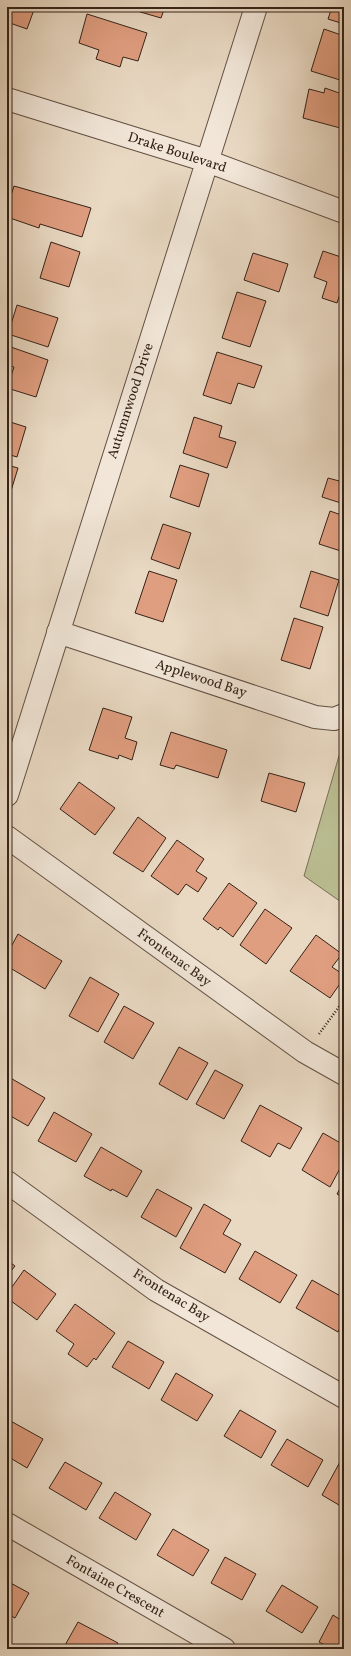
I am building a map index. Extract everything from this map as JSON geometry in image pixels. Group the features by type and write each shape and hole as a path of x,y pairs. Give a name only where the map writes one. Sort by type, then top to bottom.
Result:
{"street":[{"name":"Autumnwood Drive","path":"7,795 256,7"},
{"name":"Drake Boulevard","path":"7,99 207,161 344,212"},
{"name":"Applewood Bay","path":"58,632 315,717 334,719 344,715"},
{"name":"Frontenac Bay","path":"7,837 305,1052 344,1074"},
{"name":"Frontenac Bay","path":"7,1182 156,1290 344,1397"},
{"name":"Fontaine Crescent","path":"7,1524 200,1643 224,1649"}],"path":[{"path":"305,1052 344,1000"}],"green space":[{"path":"344,747 344,904 304,876 341,749"}],"building":[{"path":"7,7 35,7 27,29 7,22"},
{"path":"131,7 165,7 161,18 130,9"},
{"path":"332,7 344,7 344,24 328,19"},
{"path":"87,14 147,33 138,61 123,57 120,67 96,59 99,50 79,43"},
{"path":"324,29 344,36 344,70 340,80 311,71"},
{"path":"325,88 342,94 344,129 303,118 309,89 324,93"},
{"path":"14,186 91,208 82,237 40,224 39,228 7,217 7,208"},
{"path":"51,242 80,252 69,287 40,278"},
{"path":"323,251 344,258 344,282 337,303 322,298 327,282 314,277"},
{"path":"253,253 288,264 279,292 244,280"},
{"path":"237,292 266,301 250,347 222,338"},
{"path":"17,305 58,318 48,347 8,334"},
{"path":"8,346 48,360 36,397 7,388 14,367 7,365"},
{"path":"217,352 262,366 254,388 238,383 231,404 203,395"},
{"path":"194,417 222,426 219,437 236,442 227,468 183,453"},
{"path":"7,421 26,427 17,457 7,454"},
{"path":"7,465 18,468 11,491 7,490"},
{"path":"180,465 209,474 199,507 170,497"},
{"path":"328,478 343,482 344,478 344,504 322,497"},
{"path":"330,511 344,516 344,552 319,544"},
{"path":"163,524 191,533 179,569 151,559"},
{"path":"149,571 177,580 163,622 135,613"},
{"path":"311,571 339,580 328,616 300,607"},
{"path":"294,618 323,627 310,669 281,660"},
{"path":"103,708 132,717 125,738 137,742 132,760 119,755 118,759 89,750"},
{"path":"171,732 227,750 218,778 176,765 174,769 160,765"},
{"path":"269,773 305,783 296,812 261,801"},
{"path":"79,782 115,808 95,835 60,809"},
{"path":"138,817 166,838 143,872 113,853"},
{"path":"177,840 204,859 196,871 207,878 198,892 186,884 178,895 151,876"},
{"path":"229,883 257,903 233,937 220,927 218,930 203,919"},
{"path":"265,909 292,928 266,964 240,945"},
{"path":"18,934 62,961 45,989 7,966 7,954"},
{"path":"316,935 342,954 332,967 344,975 344,978 330,998 290,971"},
{"path":"90,977 119,994 98,1032 69,1016"},
{"path":"124,1006 154,1023 133,1059 104,1042"},
{"path":"179,1047 208,1063 187,1100 159,1084"},
{"path":"215,1070 243,1085 224,1119 196,1104"},
{"path":"7,1076 45,1098 28,1126 7,1114"},
{"path":"260,1105 302,1128 290,1149 278,1143 270,1157 241,1141"},
{"path":"54,1112 92,1134 76,1162 38,1141"},
{"path":"323,1133 344,1145 344,1161 330,1187 302,1170"},
{"path":"101,1147 142,1171 127,1197 112,1189 111,1191 84,1176"},
{"path":"344,1181 344,1198 337,1194"},
{"path":"157,1189 192,1208 176,1237 141,1217"},
{"path":"204,1204 231,1220 223,1234 241,1244 225,1273 180,1248"},
{"path":"255,1251 297,1275 280,1303 239,1279"},
{"path":"7,1260 15,1266 7,1276"},
{"path":"24,1270 56,1294 37,1320 7,1298 7,1294"},
{"path":"312,1280 344,1298 344,1320 338,1332 296,1308"},
{"path":"75,1304 115,1333 96,1360 94,1358 87,1367 68,1354 74,1344 56,1331"},
{"path":"128,1341 164,1362 149,1389 112,1367"},
{"path":"176,1373 213,1395 197,1421 161,1400"},
{"path":"240,1410 276,1431 261,1458 224,1436"},
{"path":"7,1419 43,1439 27,1468 7,1456"},
{"path":"287,1439 323,1460 308,1487 271,1465"},
{"path":"341,1460 344,1462 344,1508 322,1495"},
{"path":"65,1462 102,1483 86,1510 49,1488"},
{"path":"115,1492 151,1514 136,1540 99,1518"},
{"path":"173,1529 209,1550 193,1576 157,1555"},
{"path":"225,1557 256,1574 242,1600 211,1583"},
{"path":"7,1581 29,1593 15,1618 7,1614"},
{"path":"282,1585 318,1607 302,1633 266,1611"},
{"path":"333,1615 344,1622 344,1649 332,1649 319,1642"},
{"path":"78,1622 118,1643 115,1649 68,1649 64,1647"}]}
